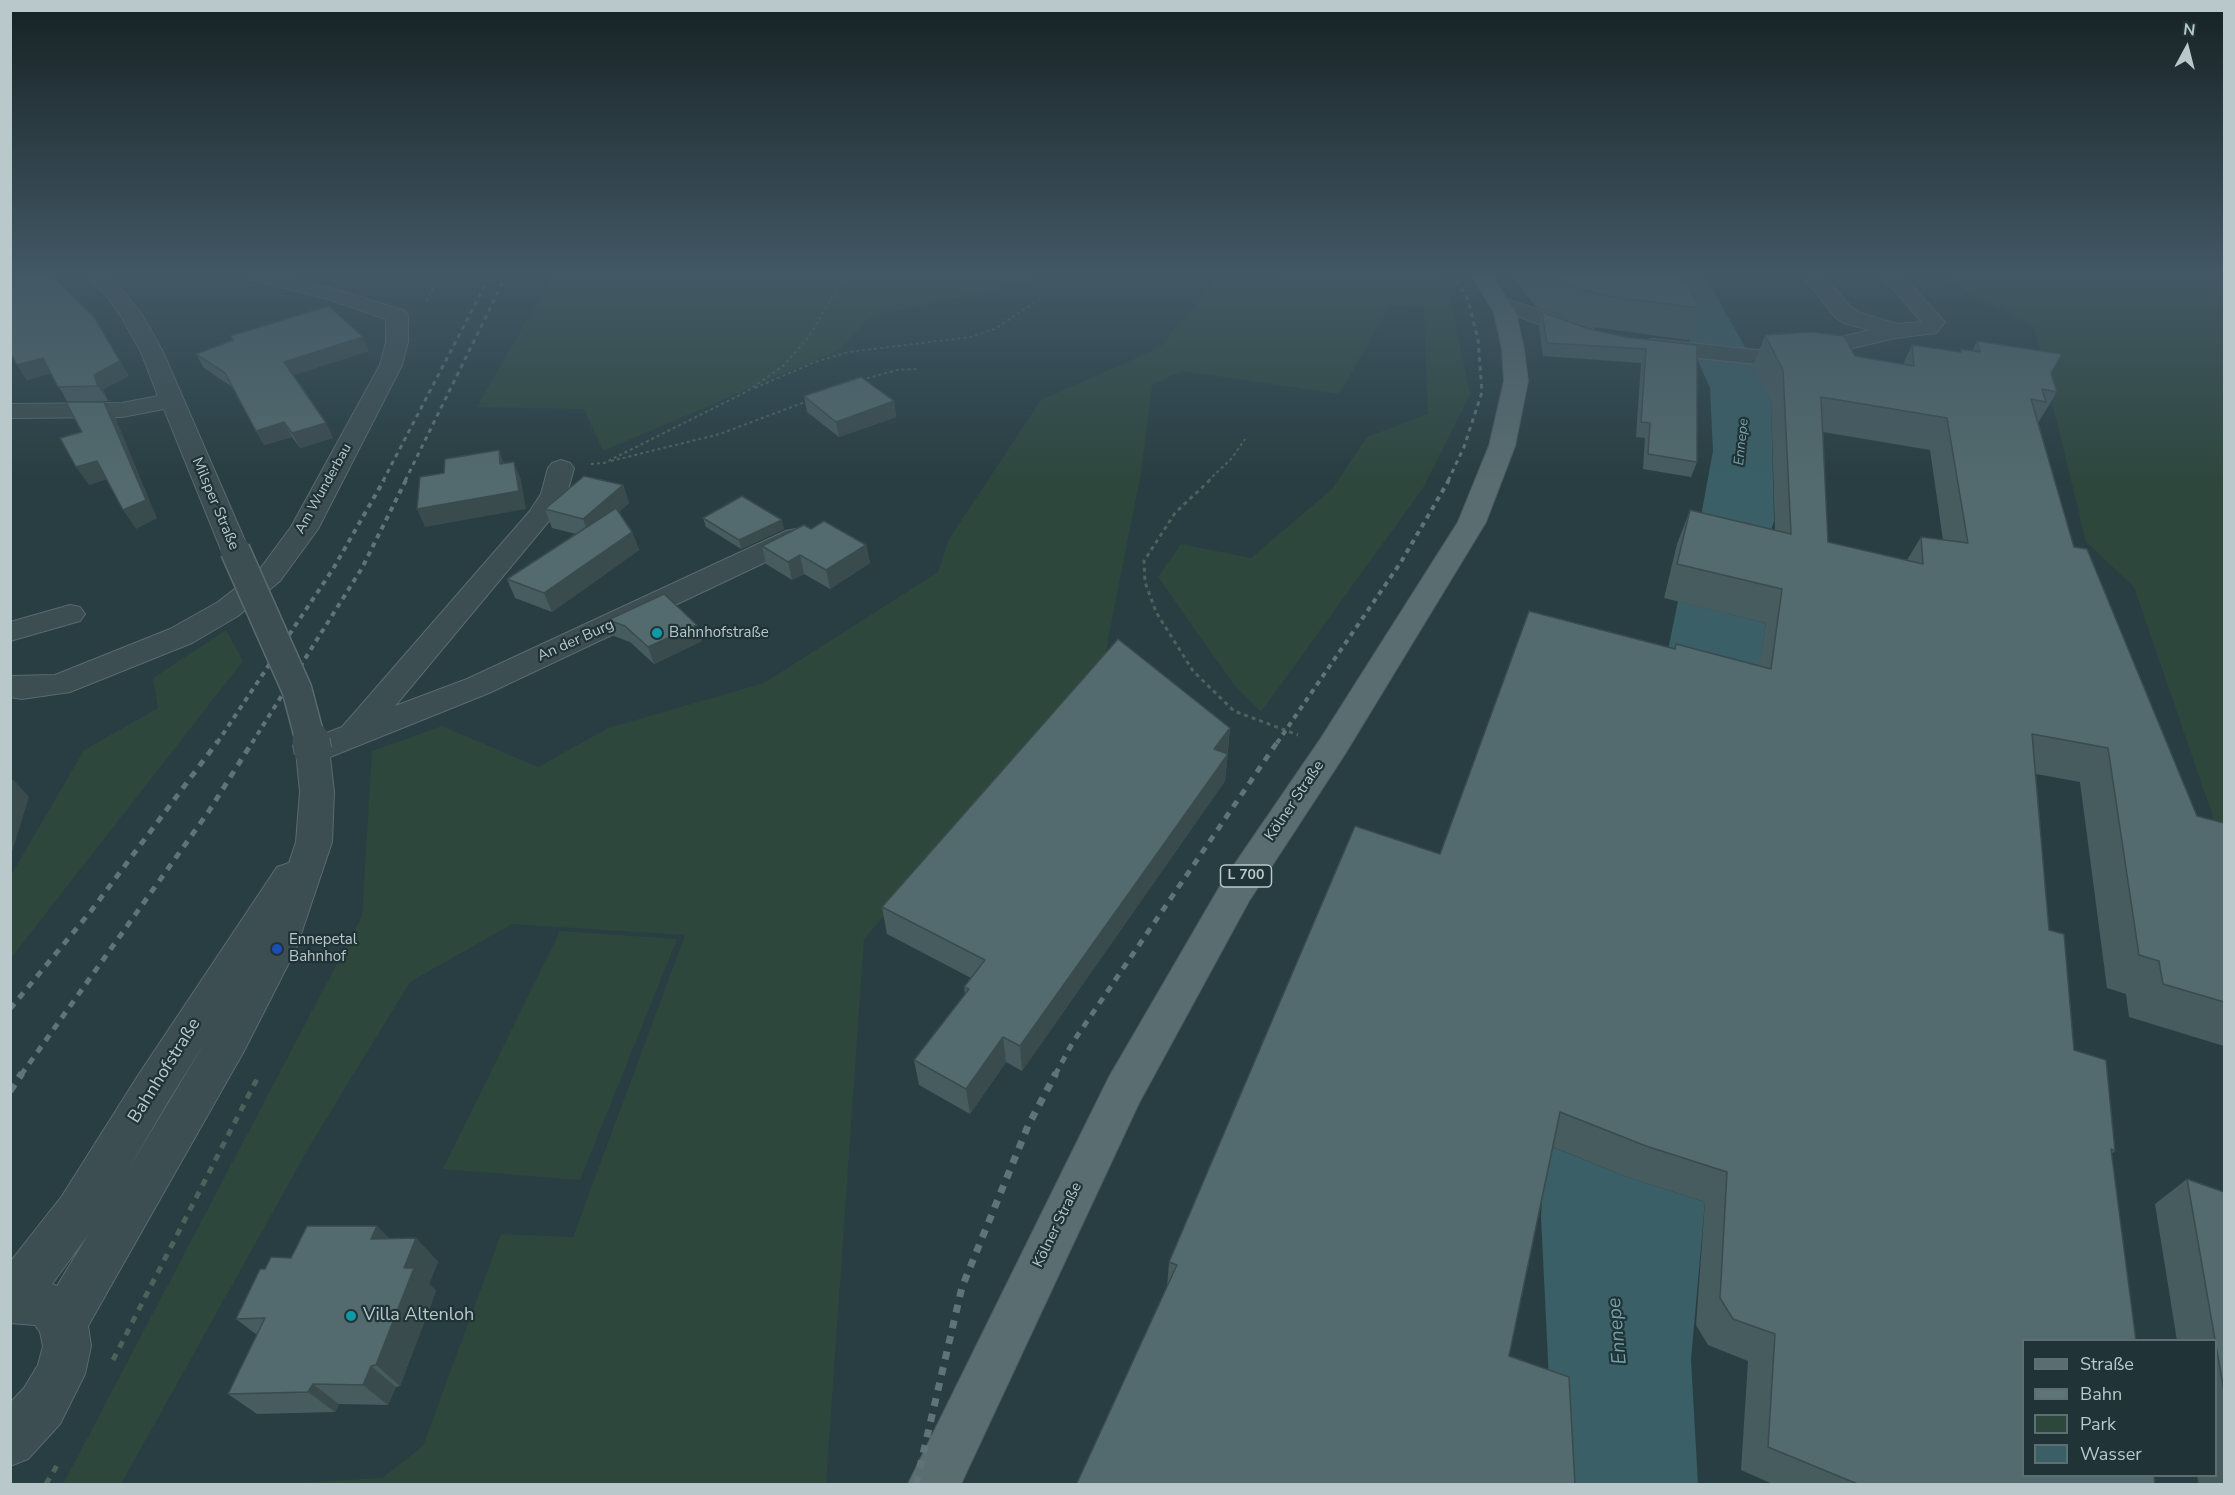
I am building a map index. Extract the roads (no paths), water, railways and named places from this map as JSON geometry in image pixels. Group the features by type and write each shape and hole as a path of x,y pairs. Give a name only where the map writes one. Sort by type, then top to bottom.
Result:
{"main road":[{"name":"Kölner Straße","path":"934,1485 1124,1090 1236,891 1333,746 1472,522 1493,473 1508,424 1516,381 1510,344"}],"street":[{"name":"Milsper Straße","path":"148,344 297,690 313,751"},
{"name":"Am Wunderbau","path":"10,686 22,688 59,685 181,636 228,609 270,575 304,529 391,365 397,344"},
{"path":"1638,344 1756,357 1794,355 1839,344"},
{"path":"10,411 122,410 172,400"},
{"path":"313,751 351,738 540,516 554,494 561,468"},
{"name":"An der Burg","path":"351,738 498,676 796,537"},
{"path":"10,632 70,614"},
{"name":"Bahnhofstraße","path":"11,1298 34,1300 52,1308 63,1322 230,1038 272,959 314,842 317,792 313,751"},
{"name":"Bahnhofstraße","path":"11,1298 78,1212 154,1087 314,842"},
{"path":"10,1441 42,1406 60,1374 66,1346 63,1322"}],"water":[{"name":"Ennepe","path":"1691,344 1743,344 1771,402 1774,521 1769,537 1700,521 1713,451 1710,388"},
{"path":"1678,601 1766,623 1754,703 1662,679"},
{"name":"Ennepe","path":"1545,1144 1627,1177 1705,1202 1691,1360 1698,1484 1554,1484 1541,1217"}],"railway":[{"path":"383,481 455,344"},
{"path":"405,481 473,344"},
{"path":"1448,481 1464,447 1482,392 1478,344"},
{"path":"217,743 333,569 384,480"},
{"path":"252,743 362,568 406,480"},
{"path":"1277,743 1401,562 1449,480"},
{"path":"10,1009 91,911 218,741"},
{"path":"21,1075 209,811 253,741"},
{"path":"1055,1075 1073,1042 1278,741"},
{"path":"10,1091 22,1073"},
{"path":"916,1484 962,1287 1028,1126 1056,1073"}],"place":[{"name":"Bahnhofstraße","path":"657,633"},
{"name":"Ennepetal Bahnhof","path":"277,949"},
{"name":"Villa Altenloh","path":"351,1316"}]}
